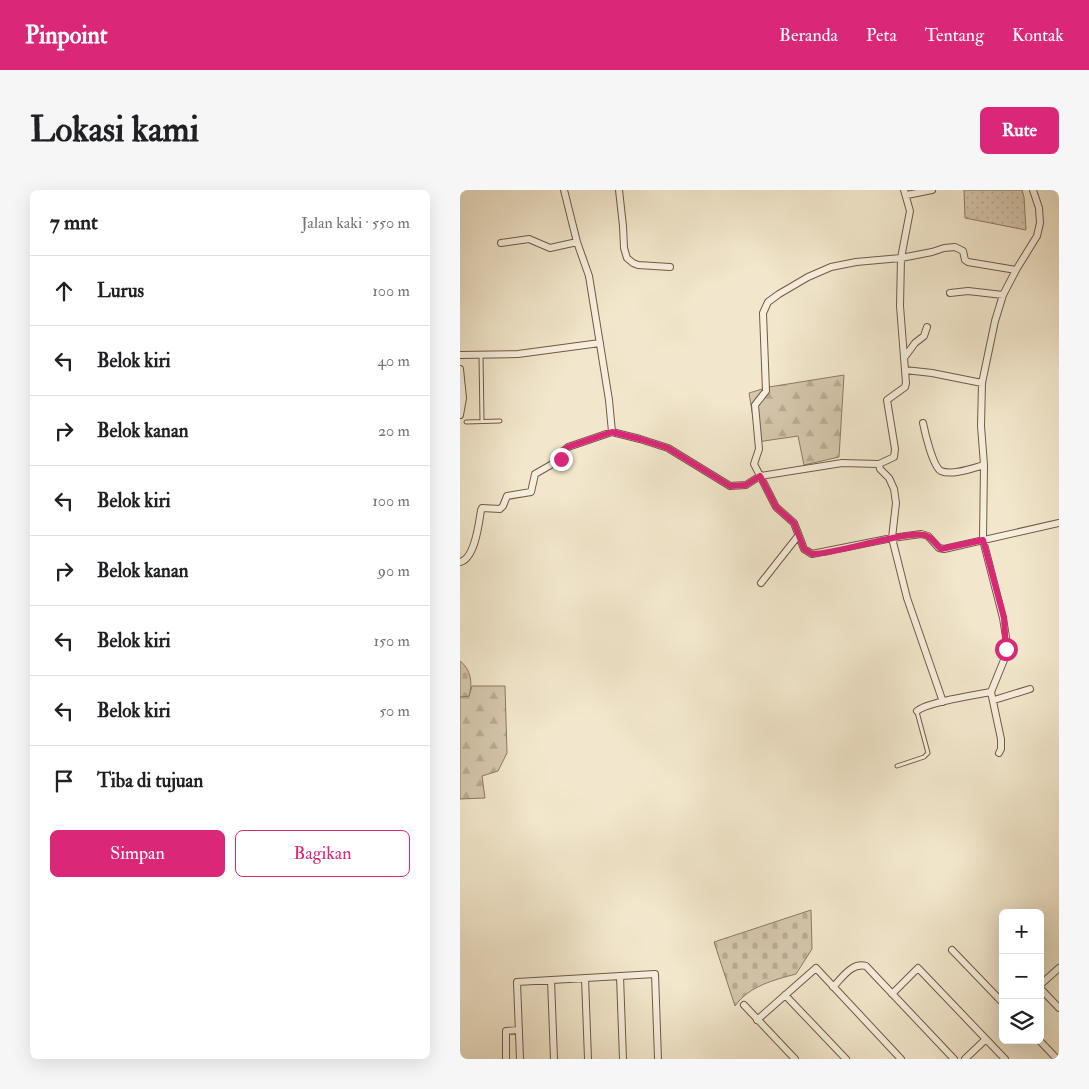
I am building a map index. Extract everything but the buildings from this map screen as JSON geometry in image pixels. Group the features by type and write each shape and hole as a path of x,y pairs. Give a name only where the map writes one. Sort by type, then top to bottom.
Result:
{"street":[{"path":"564,190 577,242 589,276 609,400 612,432"},
{"path":"619,190 624,248 627,258 638,265 670,267"},
{"path":"460,562 468,558 476,536 482,508 500,509 510,495 531,492 535,474 561,459 562,452 568,447 612,432 668,448 730,486 746,485 760,476 842,464 879,464 894,458 888,398 905,386 900,306 901,258 910,211 905,193 932,190"},
{"path":"999,753 1001,739 992,692 1004,660 1006,637 983,540 982,382 995,321 1003,295 1037,236 1040,223 1039,208 1033,190"},
{"path":"501,243 529,239 550,248 577,242"},
{"path":"1016,270 968,262 965,260 963,251 955,247 944,248 901,258 856,262 831,267 808,277 768,302 763,313 766,391 755,405 759,449 754,464 776,507 794,523 805,551 815,554 892,538 924,535 941,549 1059,524"},
{"path":"950,293 963,291 1003,295"},
{"path":"904,358 915,343 924,336 927,327"},
{"path":"460,355 518,354 600,344"},
{"path":"460,369 463,398 460,415"},
{"path":"905,370 982,382"},
{"path":"923,423 932,452 939,469 943,472 955,472 984,465"},
{"path":"879,464 881,470 892,482 894,489 896,503 892,538 908,598 943,702"},
{"path":"761,583 798,536"},
{"path":"994,700 1030,689"},
{"path":"917,711 923,707 992,692"},
{"path":"952,950 1000,999"},
{"path":"833,987 854,966 859,964 866,966 954,1059"},
{"path":"758,1020 816,968 901,1059"},
{"path":"892,994 918,968 1005,1059"},
{"path":"1044,982 1059,968"},
{"path":"520,1059 517,982 655,974 658,1059"},
{"path":"620,976 623,1059"},
{"path":"585,978 588,1059"},
{"path":"551,980 554,1059"},
{"path":"1044,991 1059,1008"},
{"path":"785,995 846,1059"},
{"path":"744,1005 795,1059"},
{"path":"506,1059 506,1031 519,1030"},
{"path":"965,1059 986,1039"},
{"path":"1043,1044 1057,1059"}],"lane":[{"path":"481,355 482,421"},
{"path":"466,422 500,421"},
{"path":"897,766 924,757 928,753 917,711"}],"green space":[{"path":"964,190 1022,190 1026,230 965,218"},
{"path":"844,375 839,457 804,465 798,436 757,442 749,393 769,387"},
{"path":"460,661 469,672 471,687 469,696 460,697"},
{"path":"472,686 505,686 507,753 498,771 482,776 485,798 460,799 460,697 469,696"},
{"path":"811,910 812,949 796,974 762,985 747,993 735,1006 714,942"}],"route":[{"path":"561,459 562,452 568,447 612,432 668,448 730,486 746,485 760,476 776,507 794,523 801,545 805,551 812,554 921,534 928,536 941,549 983,540 1004,618 1006,649"}]}
